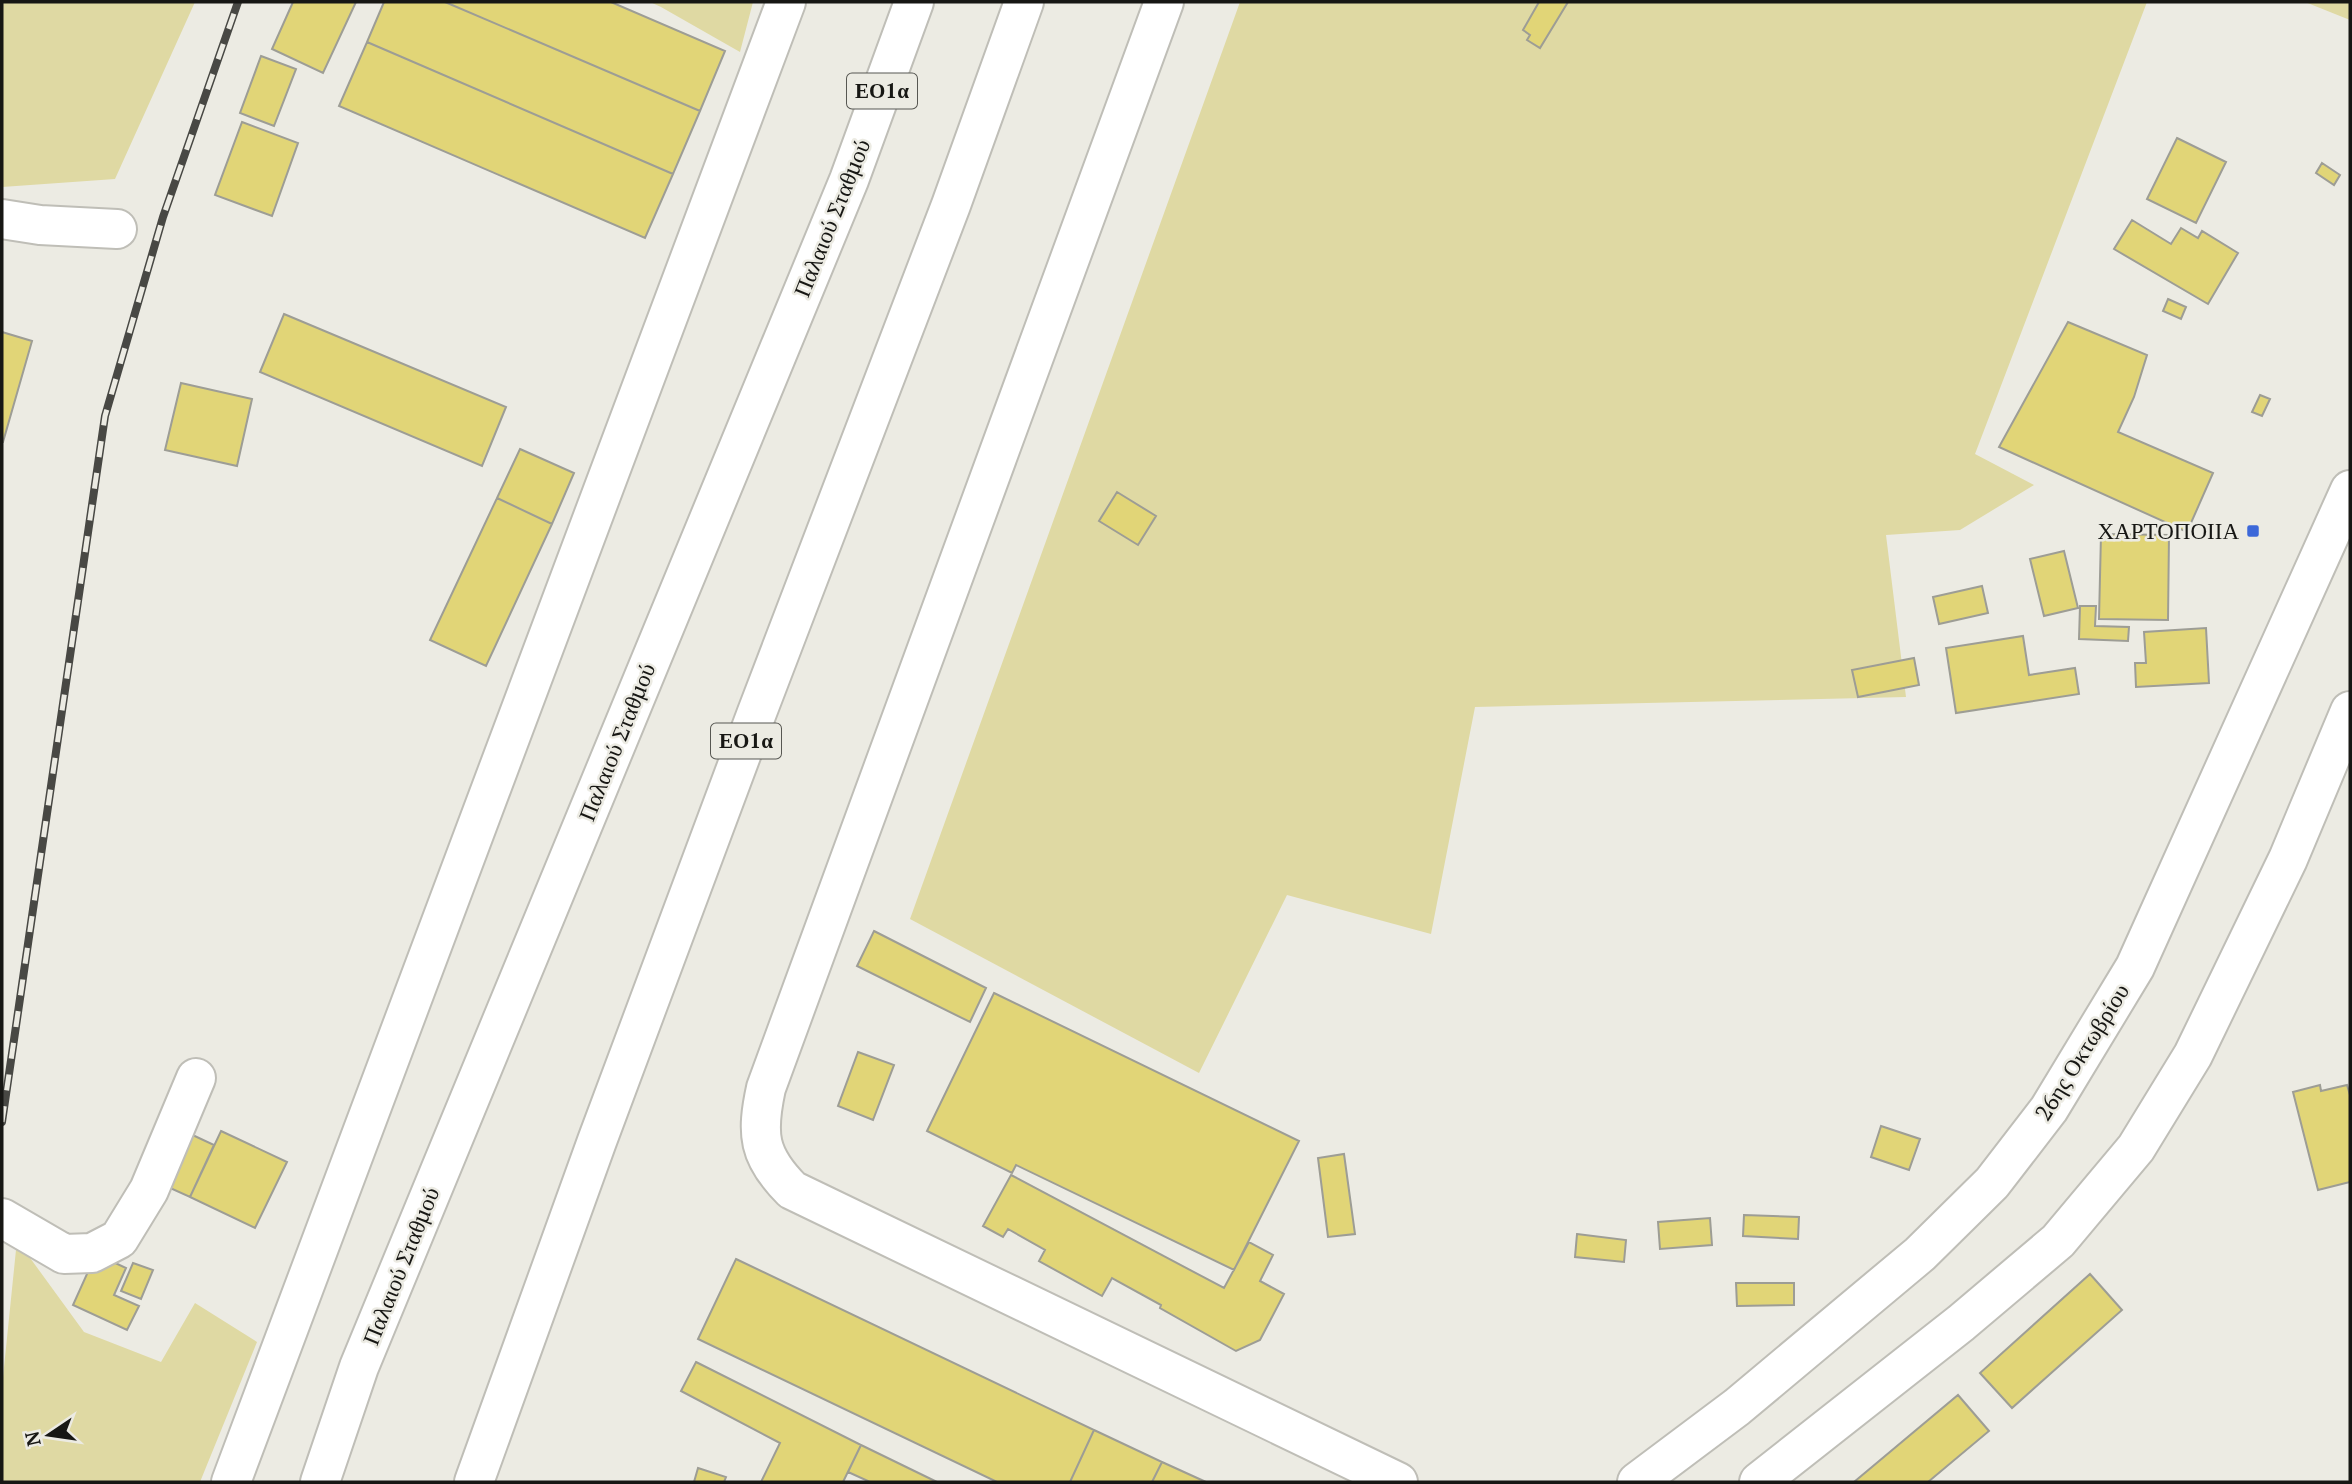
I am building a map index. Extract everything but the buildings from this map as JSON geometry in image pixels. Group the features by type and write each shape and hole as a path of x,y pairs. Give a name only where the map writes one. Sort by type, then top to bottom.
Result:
{"main road":[{"path":"231,1482 786,2"},
{"name":"Παλαιού Σταθμού","path":"320,1482 359,1367 849,180 914,2"},
{"name":"ΕΟ1α","path":"474,1482 597,1141 946,218 1024,2"},
{"path":"1164,2 766,1088 759,1120 760,1130 764,1151 775,1172 792,1190 1398,1482"},
{"path":"2,219 40,225 117,229"},
{"name":"26ης Οκτωβρίου","path":"1637,1482 1737,1407 1920,1254 1992,1183 2049,1109 2135,967 2350,490"},
{"path":"1759,1482 1961,1323 2058,1241 2136,1148 2193,1055 2288,859 2350,712"},
{"path":"2,1218 64,1254 92,1253 119,1239 149,1190 196,1079"}],"shaded area":[{"path":"2,2 195,2 115,179 2,187"},
{"path":"650,2 753,2 740,52"},
{"path":"1240,2 2147,2 1975,454 2034,485 1960,530 1886,535 1906,697 1475,707 1431,934 1287,895 1199,1073 910,919"},
{"path":"2305,2 2350,2 2350,20"},
{"path":"17,1240 84,1332 161,1362 195,1303 257,1342 200,1482 2,1482 2,1387"}],"railway":[{"path":"2,1122 105,416 163,217 238,2"}],"place":[{"name":"ΧΑΡΤΟΠΟΙΙΑ","path":"2253,531"}]}
